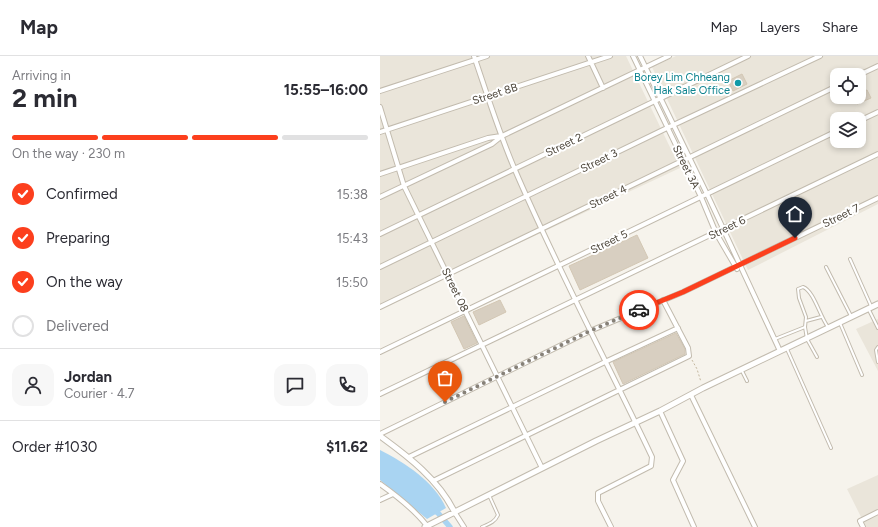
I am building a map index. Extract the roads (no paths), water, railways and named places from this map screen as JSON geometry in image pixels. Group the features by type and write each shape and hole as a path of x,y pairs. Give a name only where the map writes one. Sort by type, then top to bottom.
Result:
{"street":[{"path":"380,91 475,58 487,56"},
{"path":"588,56 603,88"},
{"name":"Street 8B","path":"380,132 610,56"},
{"name":"Street 3A","path":"633,56 701,197 716,233 743,275 780,351"},
{"name":"Street 3A","path":"640,56 707,194 738,266"},
{"path":"380,197 492,144 502,136 670,56"},
{"name":"Street 2","path":"380,234 748,56"},
{"name":"Street 3","path":"380,267 820,56"},
{"path":"475,58 514,169 575,300 652,458 652,464 598,493 598,501 611,527"},
{"path":"866,72 878,66"},
{"name":"Street 4","path":"380,307 830,89"},
{"name":"Street 08","path":"380,107 404,186 542,468"},
{"path":"866,118 878,112"},
{"name":"Street 5","path":"381,351 830,134"},
{"path":"380,174 488,138 502,136"},
{"name":"Street 6","path":"380,394 878,154"},
{"name":"Street 7","path":"380,435 590,331 683,292 878,198"},
{"path":"433,480 689,356 688,348 663,300"},
{"path":"380,484 393,494 427,527 542,468 660,411 703,388 878,304"},
{"path":"409,457 678,328"},
{"path":"691,394 755,527"},
{"path":"660,411 683,461 673,480 694,527"},
{"path":"380,435 409,457 433,480 449,501 464,527"},
{"path":"380,500 393,494"},
{"path":"863,527 860,521 878,512"}],"lane":[{"path":"850,259 878,328"},
{"path":"826,267 844,305 852,317"},
{"path":"817,358 807,339 805,327 806,321 798,291 798,289 802,286 808,290 829,328"},
{"path":"806,321 821,316"},
{"path":"840,323 862,375"},
{"path":"774,339 805,327"},
{"path":"878,347 876,350 878,362"},
{"path":"787,348 831,448"},
{"path":"741,370 747,381"},
{"path":"482,527 496,520 498,515 489,495"}],"water":[{"path":"380,450 409,467 426,481 441,498 446,508 427,519 380,480"}],"waterway":[{"path":"432,509 438,513 450,527"}],"place":[{"name":"Borey Lim Chheang Hak Sale Office","path":"738,83"}]}
